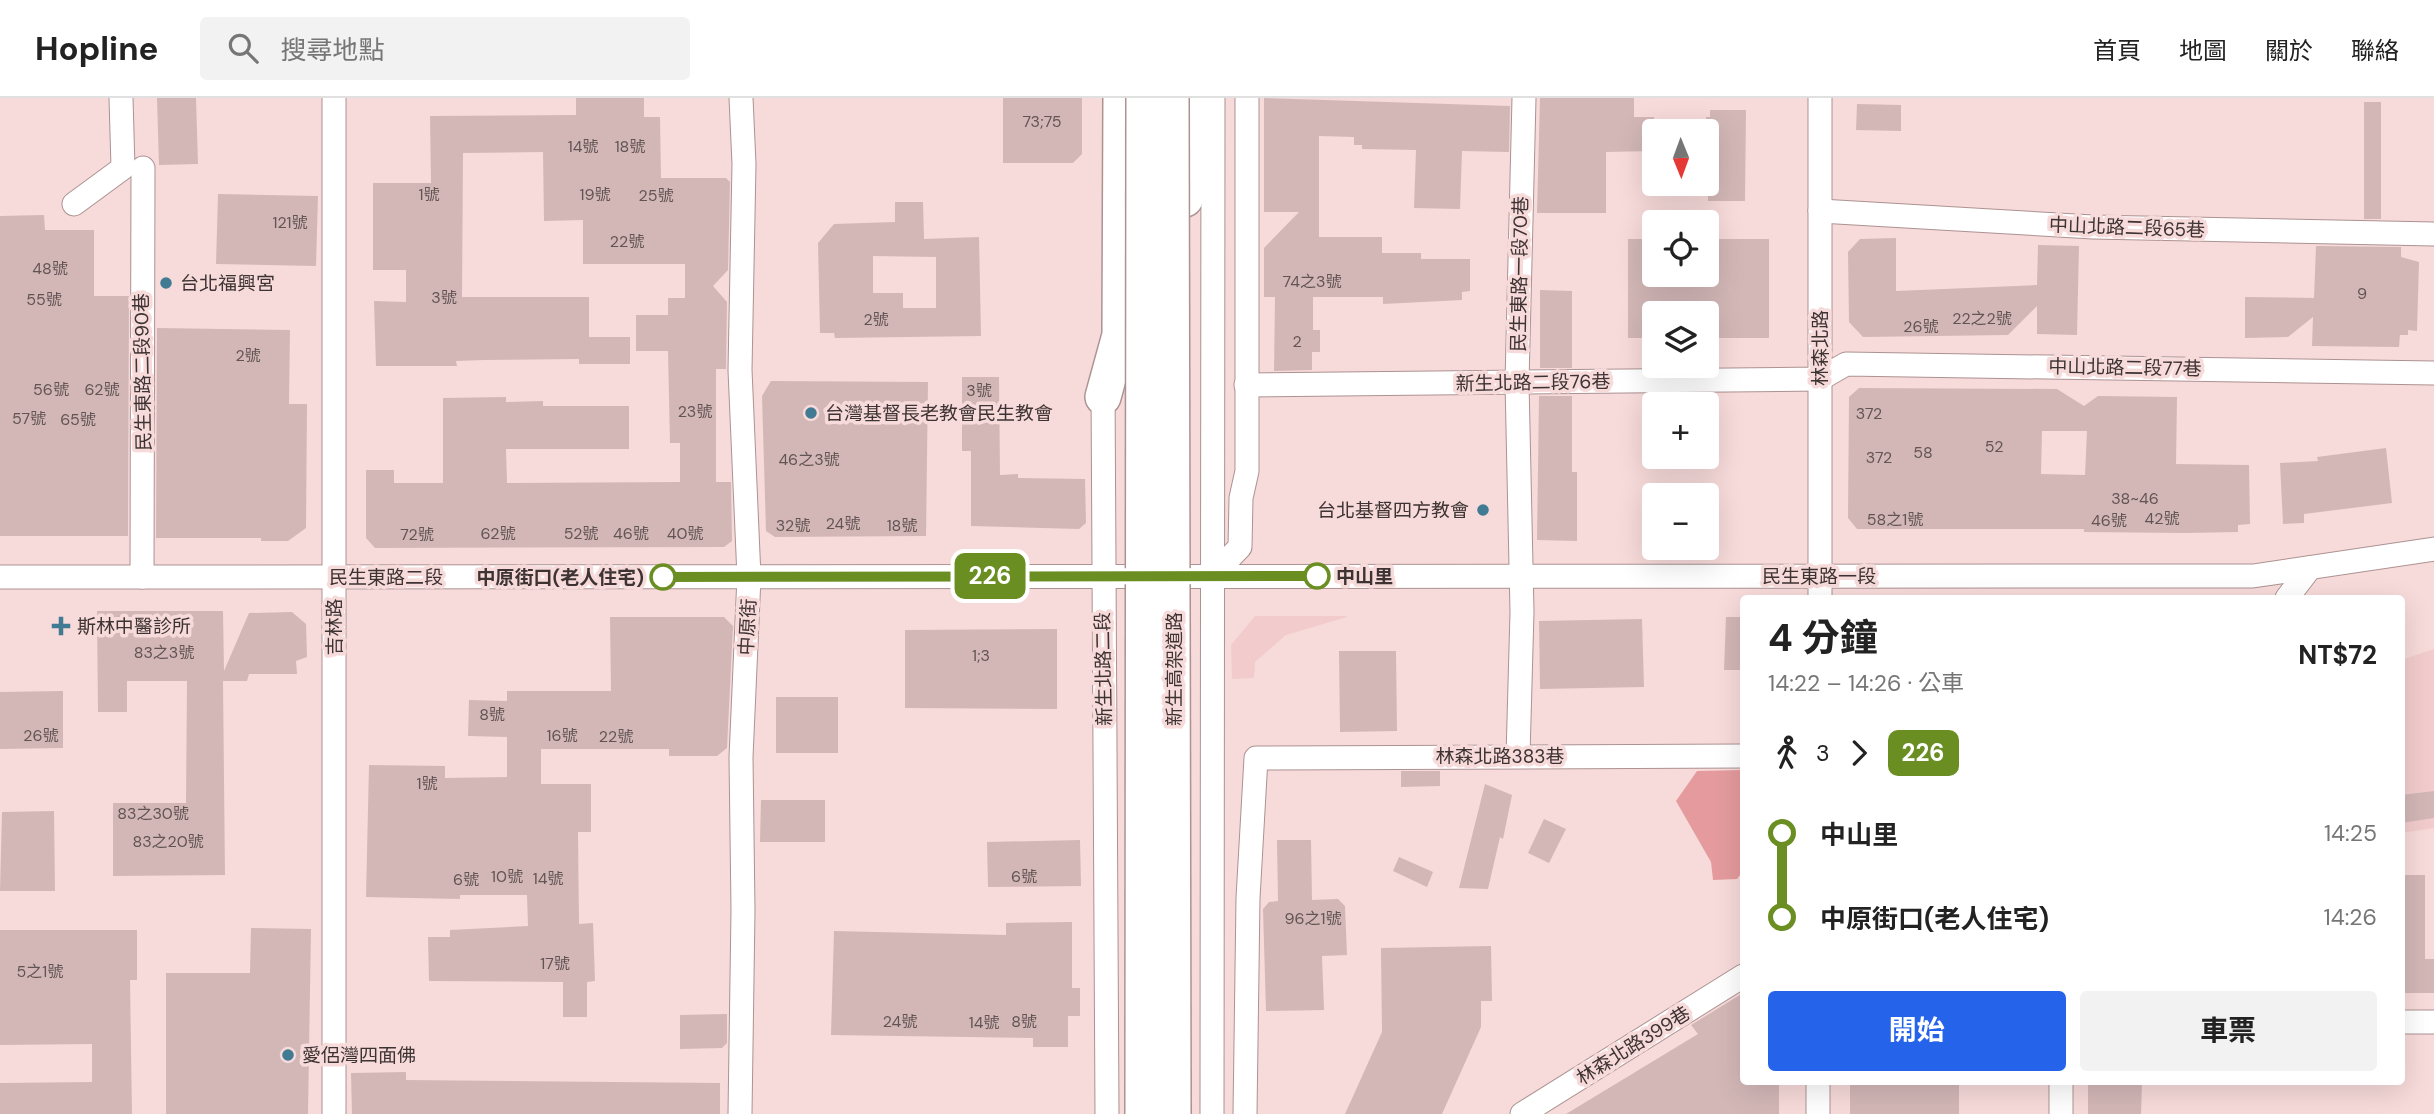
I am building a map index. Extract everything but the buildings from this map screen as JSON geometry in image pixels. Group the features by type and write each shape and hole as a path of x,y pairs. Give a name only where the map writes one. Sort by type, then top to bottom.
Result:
{"highway":[{"path":"1103,397 1120,335 1121,98"},
{"name":"新生高架道路","path":"1143,1114 1144,98"},
{"name":"新生高架道路","path":"1171,98 1173,1114"},
{"path":"1172,377 1191,98"}],"street":[{"path":"74,204 123,168 121,98"},
{"name":"吉林路","path":"334,98 334,1114"},
{"name":"中原街","path":"740,1114 743,910 741,757 750,577 740,370 744,164 741,98"},
{"name":"新生北路二段","path":"1104,98 1107,1114"},
{"path":"1212,1114 1214,817 1207,576 1213,98"},
{"path":"1207,576 1240,547 1241,498 1247,471 1247,98"},
{"name":"民生東路一段70巷","path":"1518,756 1521,576 1517,382 1524,98"},
{"name":"林森北路","path":"1820,98 1820,587"},
{"name":"民生東路二段90巷","path":"142,577 143,168"},
{"name":"中山北路二段65巷","path":"1820,211 2093,227 2434,234"},
{"name":"中山北路二段77巷","path":"1820,379 1846,364 2434,373"},
{"name":"新生北路二段76巷","path":"1246,385 1820,379"},
{"name":"民生東路一段","path":"1105,576 1521,576 1820,587 2253,576 2434,549"},
{"path":"2289,595 2310,568"},
{"name":"民生東路二段","path":"0,577 1105,576"},
{"name":"林森北路383巷","path":"1251,820 1256,758 1740,756"},
{"path":"1214,817 1251,820 1245,1114"},
{"name":"林森北路399巷","path":"1522,1114 1740,978"},
{"path":"2405,1021 2434,1023"},
{"path":"1818,1085 1818,1114"},
{"path":"2061,1085 2061,1114"}],"shaded area":[{"path":"1255,616 1347,617 1286,635 1255,662 1254,678 1232,679 1231,645"},
{"path":"2434,649 2434,828 2405,832 2405,659"},
{"path":"1740,770 1740,875 1737,879 1713,880 1711,862 1676,801 1697,771"}],"bus line":[{"name":"226","path":"663,577 1317,576"}],"place":[{"name":"台北福興宮","path":"166,283"},
{"name":"台灣基督長老教會民生教會","path":"811,413"},
{"name":"台北基督四方教會","path":"1483,510"},
{"name":"中山里","path":"1317,576"},
{"name":"中原街口(老人住宅)","path":"663,577"},
{"name":"斯林中醫診所","path":"61,626"},
{"name":"愛侶灣四面佛","path":"288,1055"}]}
